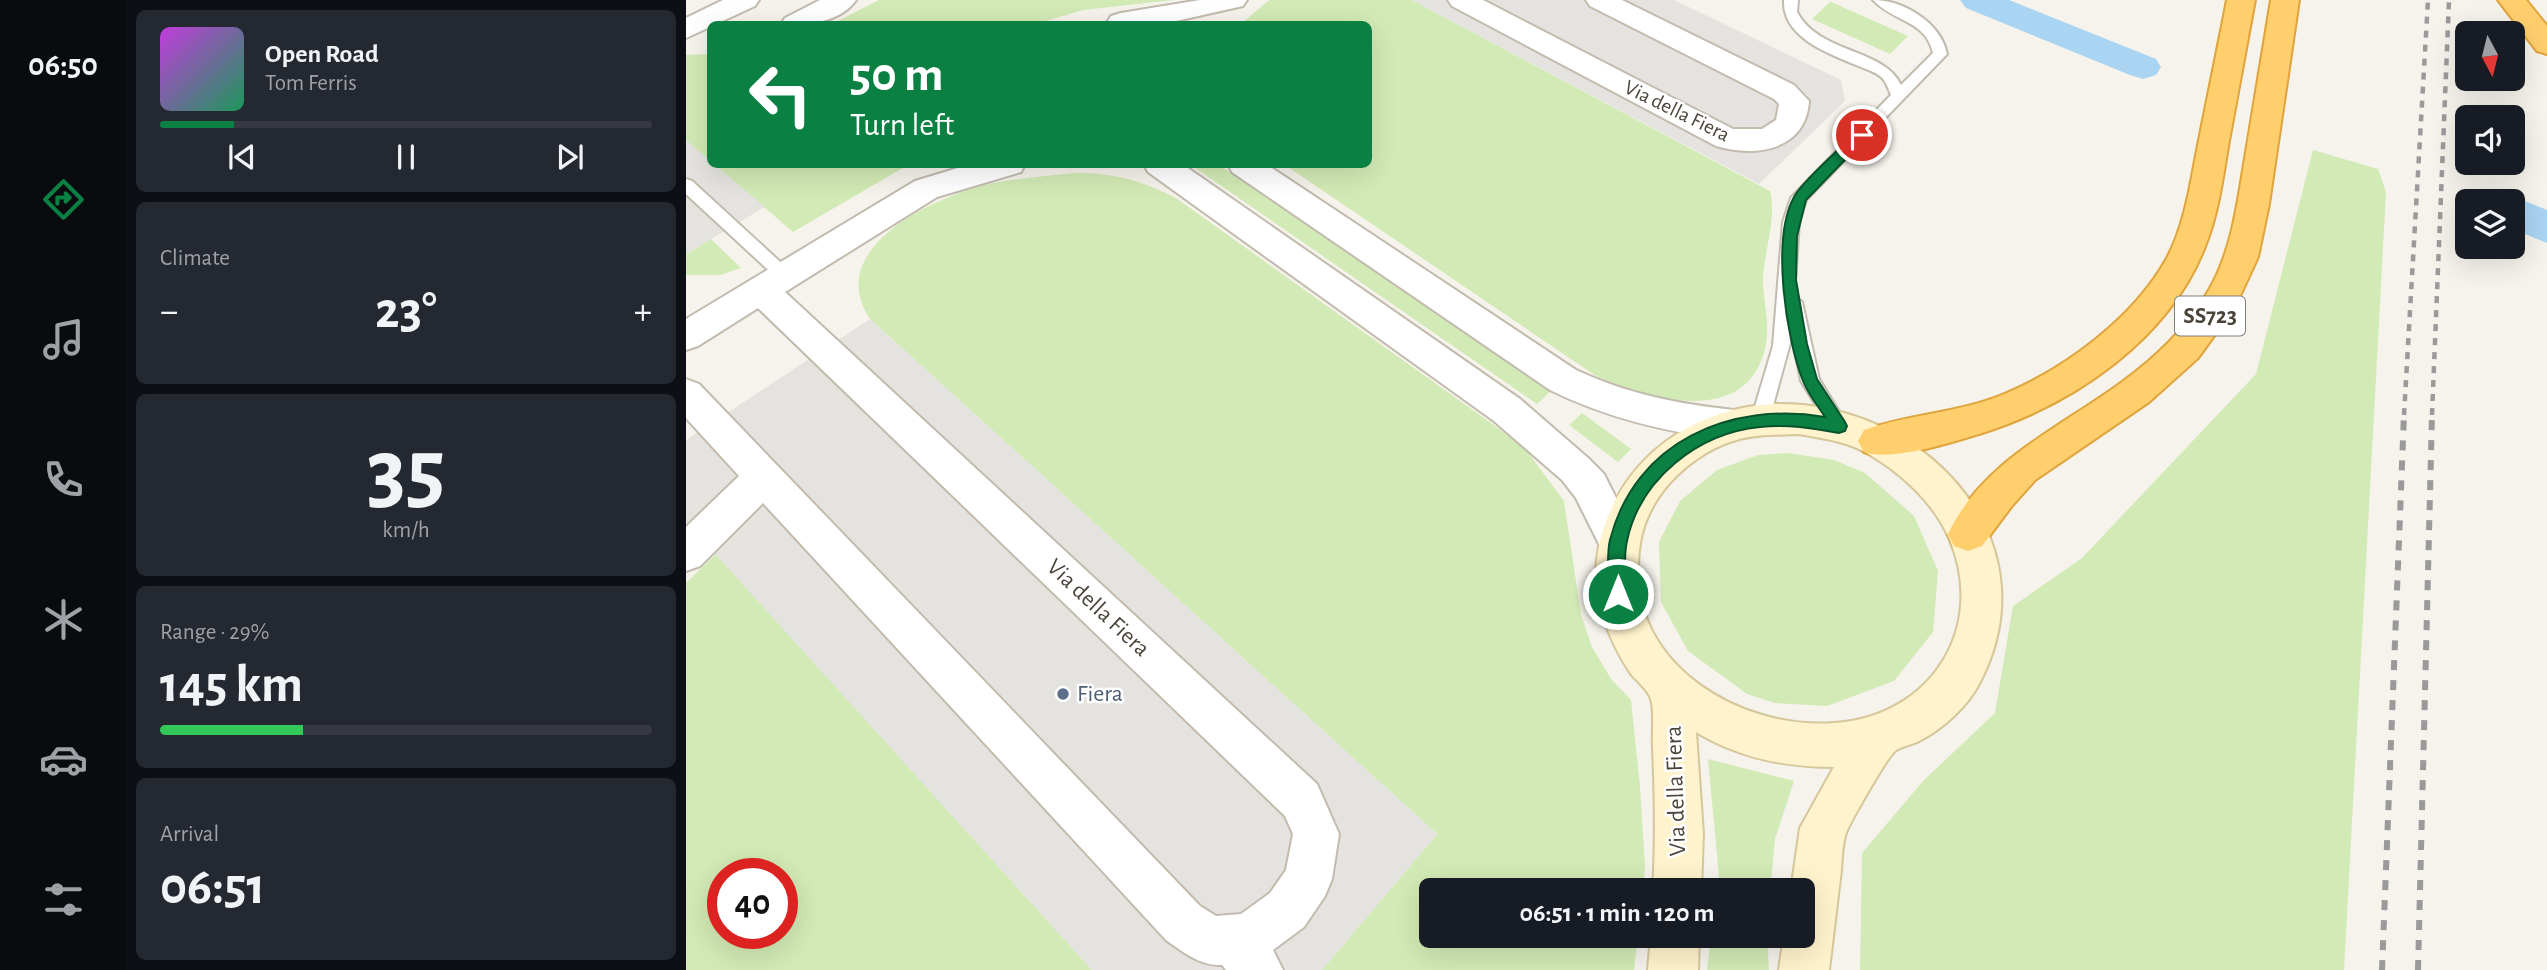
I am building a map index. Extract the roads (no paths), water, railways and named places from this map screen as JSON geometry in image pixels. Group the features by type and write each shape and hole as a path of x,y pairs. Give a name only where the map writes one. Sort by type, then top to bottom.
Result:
{"highway":[{"name":"SS723","path":"1877,441 1991,415 2033,398 2094,358 2139,320 2174,275 2191,240 2205,190 2241,0"},
{"name":"SS723","path":"1968,534 1997,495 2022,469 2136,392 2185,348 2222,298 2241,257 2253,204 2285,0"},
{"path":"2512,0 2547,45"}],"street":[{"path":"686,29 745,0"},
{"path":"801,21 842,0"},
{"path":"1122,21 1183,13 1234,0"},
{"path":"1224,21 1234,0"},
{"name":"Via della Fiera","path":"1462,0 1727,139 1750,143 1770,139 1783,131 1790,122 1795,110 1794,101 1784,92 1600,0"},
{"path":"686,40 707,37"},
{"path":"686,336 937,177 988,168"},
{"name":"Via della Fiera","path":"1165,168 1507,410 1575,469 1590,486 1618,542"},
{"name":"Via della Fiera","path":"1249,168 1563,380 1594,396 1638,411 1683,420 1747,422 1799,419 1839,426 1877,441 1914,465 1945,496 1968,534 1982,581 1979,629 1961,675 1925,713 1877,738 1824,748 1769,742 1717,723 1672,692 1636,645 1618,594 1618,542 1632,502 1658,467 1693,441 1747,422"},
{"name":"Via della Fiera","path":"686,394 1183,923 1210,941 1245,955 1249,938 1287,910 1308,878 1316,834 1301,800 773,282"},
{"path":"686,553 763,478"},
{"name":"Via della Fiera","path":"1672,692 1680,834 1678,878"},
{"path":"1804,970 1823,828 1877,738"},
{"path":"1673,970 1674,948"}],"lane":[{"path":"1791,0 1788,12 1804,33 1879,69 1890,77 1899,97"},
{"path":"1747,422 1782,346 1789,280 1791,222 1800,198 1940,54 1939,44 1928,27 1881,0"},
{"name":"Via della Fiera","path":"686,185 773,282"},
{"path":"1789,280 1800,344 1810,381 1839,426"}],"waterway":[{"path":"1978,0 2143,67"},
{"path":"2525,217 2547,228"}],"railway":[{"path":"2404,415 2428,0"},
{"path":"2432,415 2449,0"},
{"path":"2382,970 2404,414"},
{"path":"2418,970 2432,414"}],"place":[{"name":"Fiera","path":"1063,694"}]}
